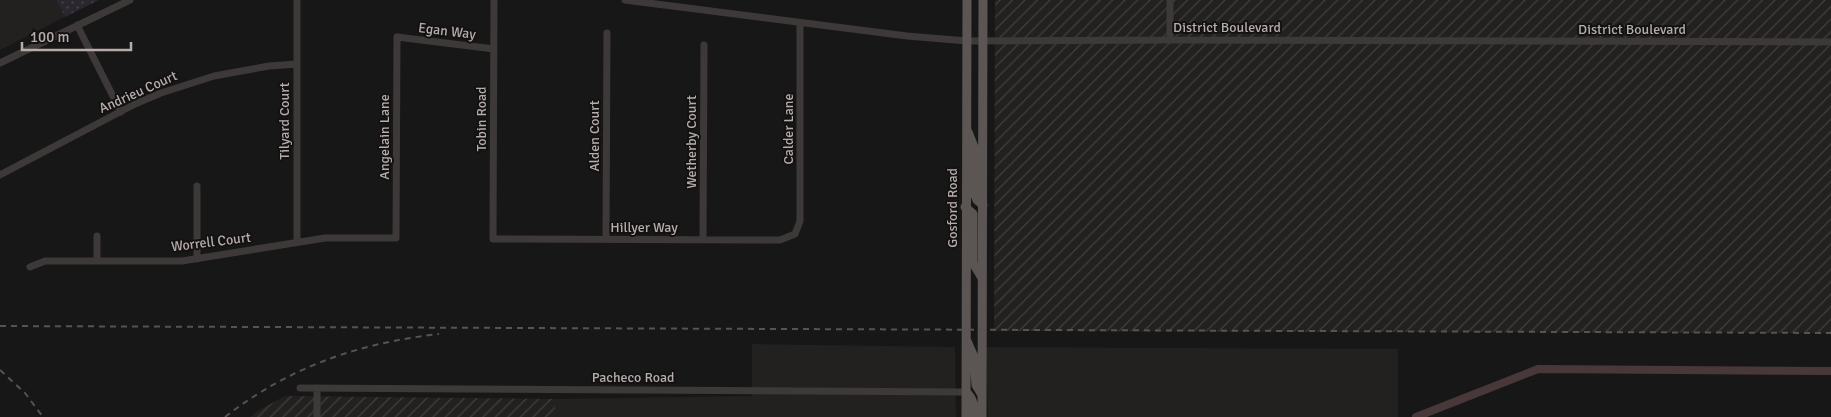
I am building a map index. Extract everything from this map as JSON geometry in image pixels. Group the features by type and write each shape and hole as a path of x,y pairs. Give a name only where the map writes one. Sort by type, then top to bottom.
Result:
{"main road":[{"name":"Gosford Road","path":"966,417 965,208 967,0"},
{"path":"982,417 983,0"},
{"path":"966,128 974,148 974,193 977,200 983,205"},
{"path":"965,208 973,214 973,263 982,278"},
{"path":"965,336 974,357 976,385 982,395"},
{"path":"966,392 974,406 974,417"}],"street":[{"path":"0,63 130,0"},
{"name":"Tilyard Court","path":"297,0 297,242"},
{"name":"Tobin Road","path":"493,239 494,0"},
{"name":"District Boulevard","path":"625,0 906,36 983,42 1170,40 1831,42"},
{"path":"1170,0 1170,40"},
{"name":"Calder Lane","path":"794,234 800,221 800,23"},
{"path":"77,25 121,112"},
{"name":"Alden Court","path":"606,239 607,33"},
{"name":"Egan Way","path":"397,37 494,49"},
{"name":"Angelain Lane","path":"396,238 397,37"},
{"name":"Wetherby Court","path":"703,240 704,46"},
{"name":"Andrieu Court","path":"0,175 161,93 214,76 269,66 297,64"},
{"path":"196,259 197,186"},
{"name":"Hillyer Way","path":"493,239 780,240 794,234"},
{"path":"97,236 97,260"},
{"name":"Worrell Court","path":"30,267 45,261 196,259 325,238 396,238"},
{"name":"Pacheco Road","path":"300,388 966,392"},
{"path":"316,417 317,388"}],"shaded area":[{"path":"0,0 56,0 65,17 0,50"},
{"path":"56,0 99,0 65,17"},
{"path":"995,0 1831,0 1831,333 994,331"},
{"path":"752,344 955,347 956,417 555,417 555,399 752,396"},
{"path":"986,347 1398,349 1398,417 988,417"},
{"path":"285,396 555,399 555,417 250,417"}],"waterway":[{"path":"1416,417 1538,369 1831,371"}],"railway":[{"path":"0,326 1831,333"},
{"path":"225,417 249,399 274,384 326,360 381,344 439,334"},
{"path":"0,370 25,393 43,417"}]}
